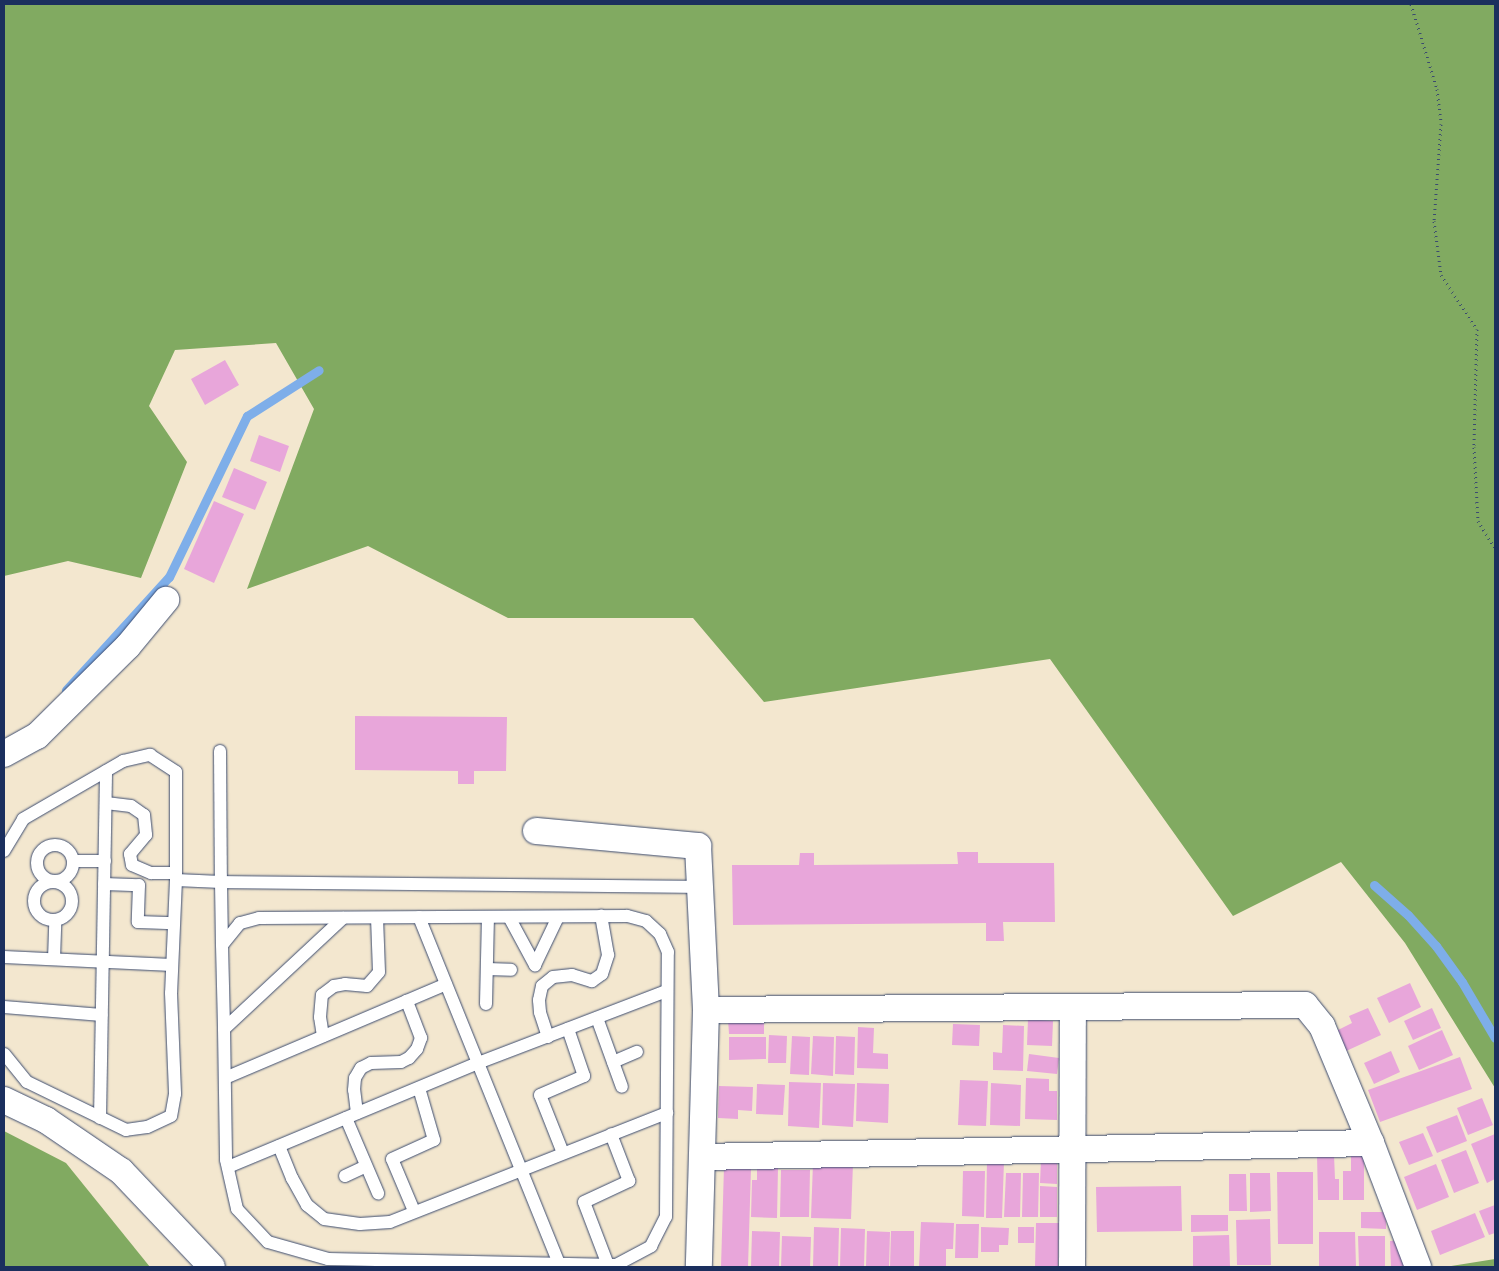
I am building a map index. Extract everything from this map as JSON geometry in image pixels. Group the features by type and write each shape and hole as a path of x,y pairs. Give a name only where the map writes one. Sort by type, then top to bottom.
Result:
{"street":[{"path":"4,754 37,736 128,646 166,600"},
{"path":"536,831 698,846 706,1010 700,1267"},
{"path":"706,1010 1305,1005 1322,1026 1371,1143 1418,1267"},
{"path":"1072,1267 1073,1008"},
{"path":"4,1100 46,1120 121,1171 212,1267"},
{"path":"702,1157 1371,1143"}],"lane":[{"path":"220,751 222,946 228,1167 237,1209 268,1242 328,1258 616,1265 651,1246 666,1217 668,952 660,934 646,921 627,916 259,918 240,923 222,946"},
{"path":"4,851 23,819 123,761 150,755 176,772 176,876 171,992 175,1094 171,1116 147,1127 126,1130 27,1082 4,1054"},
{"path":"100,1118 106,771"},
{"path":"106,803 131,806 144,815 146,834 130,854 132,865 151,873 221,882 700,887"},
{"path":"55,921 41,916 35,904 38,888 53,881 68,874 74,867 75,861 72,853 66,847 44,847 36,858 43,878 53,881 65,886 72,902 70,910 55,921"},
{"path":"75,861 105,861"},
{"path":"104,884 139,885 138,922 174,923"},
{"path":"548,1036 540,1012 539,1000 542,986 553,977 572,975 592,980 602,974 608,954 601,916"},
{"path":"419,917 559,1264"},
{"path":"486,1004 488,917"},
{"path":"509,917 535,965 558,917"},
{"path":"224,1029 343,918"},
{"path":"323,1036 320,1016 322,995 334,986 345,984 367,986 379,972 377,918"},
{"path":"54,959 55,921"},
{"path":"4,957 172,965"},
{"path":"487,969 511,970"},
{"path":"225,1078 446,984"},
{"path":"228,1167 478,1063 667,991"},
{"path":"378,1193 366,1166 352,1116 354,1078 361,1068 371,1064 401,1062 409,1058 417,1049 421,1038 407,1001"},
{"path":"4,1007 102,1015"},
{"path":"597,1018 622,1087"},
{"path":"563,1153 540,1095 584,1076 568,1029"},
{"path":"613,1062 637,1052"},
{"path":"414,1212 392,1159 434,1140 418,1088"},
{"path":"279,1146 292,1178 307,1206 324,1219 360,1224 390,1222 667,1112"},
{"path":"608,1264 584,1202 628,1181 611,1134"},
{"path":"344,1176 366,1166"}],"path":[{"path":"1411,4 1437,89 1441,124 1434,222 1441,275 1477,329 1474,447 1478,521 1495,548"}],"green space":[{"path":"4,4 1495,4 1495,1088 1405,943 1341,862 1233,916 1050,659 764,702 693,618 508,618 368,546 247,589 314,409 276,343 175,350 149,406 187,462 141,578 68,561 4,576"},
{"path":"4,1131 66,1163 150,1267 4,1267"},
{"path":"1495,1259 1495,1267 1445,1267"}],"building":[{"path":"225,360 239,385 205,405 191,379"},
{"path":"259,435 289,446 280,472 250,461"},
{"path":"234,468 267,482 255,510 222,497"},
{"path":"214,501 244,514 214,583 184,569"},
{"path":"355,716 507,717 506,771 474,771 474,784 458,784 458,771 355,770"},
{"path":"957,852 978,852 978,863 1054,863 1055,922 1003,922 1004,941 986,941 986,923 733,925 732,865 799,865 800,853 814,853 814,865 958,864"},
{"path":"1410,983 1421,1007 1389,1023 1377,998"},
{"path":"1368,1008 1381,1035 1344,1052 1334,1032 1352,1023 1349,1016"},
{"path":"1432,1008 1441,1028 1413,1040 1404,1021"},
{"path":"728,1019 764,1019 764,1034 729,1034"},
{"path":"1028,1019 1053,1021 1052,1046 1027,1045"},
{"path":"953,1024 980,1025 979,1046 952,1045"},
{"path":"1003,1025 1024,1026 1023,1071 993,1070 993,1052 1002,1053"},
{"path":"858,1027 874,1028 873,1053 888,1054 888,1069 857,1068"},
{"path":"1442,1030 1453,1055 1419,1070 1408,1046"},
{"path":"769,1035 787,1036 786,1063 768,1063"},
{"path":"792,1036 810,1037 809,1075 790,1074"},
{"path":"813,1036 834,1037 833,1076 811,1074"},
{"path":"836,1036 855,1037 854,1075 835,1074"},
{"path":"729,1037 766,1037 766,1059 729,1060"},
{"path":"1391,1051 1400,1072 1374,1084 1364,1063"},
{"path":"1029,1054 1059,1058 1057,1074 1027,1071"},
{"path":"1460,1057 1472,1089 1380,1122 1368,1090"},
{"path":"1026,1078 1049,1079 1049,1091 1057,1091 1057,1120 1025,1119"},
{"path":"960,1080 988,1081 986,1126 958,1125"},
{"path":"789,1082 821,1083 819,1128 788,1126"},
{"path":"823,1083 855,1084 853,1127 822,1125"},
{"path":"857,1083 889,1084 888,1123 856,1121"},
{"path":"991,1083 1021,1085 1020,1126 990,1125"},
{"path":"757,1084 785,1085 783,1115 756,1114"},
{"path":"719,1086 753,1087 752,1111 738,1110 738,1119 718,1118"},
{"path":"1482,1098 1493,1125 1468,1135 1457,1108"},
{"path":"1457,1115 1467,1141 1437,1153 1426,1127"},
{"path":"1423,1133 1433,1156 1409,1165 1399,1142"},
{"path":"1495,1134 1495,1179 1487,1183 1471,1144"},
{"path":"1466,1150 1479,1183 1454,1193 1441,1160"},
{"path":"1317,1155 1334,1155 1335,1179 1339,1179 1339,1200 1318,1200"},
{"path":"1351,1155 1364,1155 1364,1200 1343,1200 1343,1171 1351,1171"},
{"path":"1041,1160 1057,1160 1057,1184 1040,1183"},
{"path":"987,1161 1004,1161 1002,1218 986,1218"},
{"path":"813,1163 853,1163 851,1219 811,1218"},
{"path":"1436,1164 1449,1197 1417,1210 1404,1177"},
{"path":"724,1167 751,1168 748,1267 721,1267"},
{"path":"757,1168 778,1168 777,1218 751,1217 752,1180 757,1180"},
{"path":"781,1170 810,1170 809,1217 780,1217"},
{"path":"963,1171 985,1171 984,1217 962,1216"},
{"path":"1277,1172 1313,1172 1313,1244 1278,1244"},
{"path":"1006,1173 1021,1173 1020,1217 1004,1217"},
{"path":"1023,1173 1039,1173 1038,1217 1022,1217"},
{"path":"1250,1173 1270,1173 1271,1211 1250,1212"},
{"path":"1229,1174 1246,1174 1247,1211 1229,1211"},
{"path":"1040,1186 1057,1187 1057,1217 1040,1217"},
{"path":"1181,1186 1182,1231 1097,1232 1096,1187"},
{"path":"1495,1205 1495,1233 1489,1235 1479,1211"},
{"path":"1361,1212 1386,1212 1386,1229 1361,1228"},
{"path":"1475,1213 1485,1237 1440,1255 1431,1231"},
{"path":"1191,1215 1228,1215 1228,1231 1191,1232"},
{"path":"1270,1219 1271,1265 1237,1265 1236,1220"},
{"path":"921,1222 954,1223 953,1249 946,1249 946,1267 919,1267"},
{"path":"1036,1223 1059,1223 1058,1267 1035,1267"},
{"path":"956,1224 979,1224 978,1258 955,1258"},
{"path":"814,1227 839,1228 838,1267 813,1267"},
{"path":"981,1227 1009,1228 1008,1245 999,1245 999,1252 981,1252"},
{"path":"1018,1227 1034,1227 1034,1243 1018,1243"},
{"path":"841,1228 865,1229 864,1267 840,1267"},
{"path":"752,1231 780,1232 779,1267 751,1267"},
{"path":"867,1231 890,1232 889,1267 866,1267"},
{"path":"891,1231 914,1231 914,1267 890,1267"},
{"path":"1319,1232 1355,1232 1356,1267 1319,1267"},
{"path":"1229,1235 1230,1267 1193,1267 1193,1236"},
{"path":"782,1236 811,1237 810,1267 781,1267"},
{"path":"1358,1236 1385,1236 1385,1267 1359,1267"},
{"path":"1405,1240 1405,1267 1391,1267 1390,1241"}],"waterway":[{"path":"66,690 169,577 247,416 319,370"},
{"path":"1374,885 1408,915 1436,946 1462,982 1495,1038"}]}
